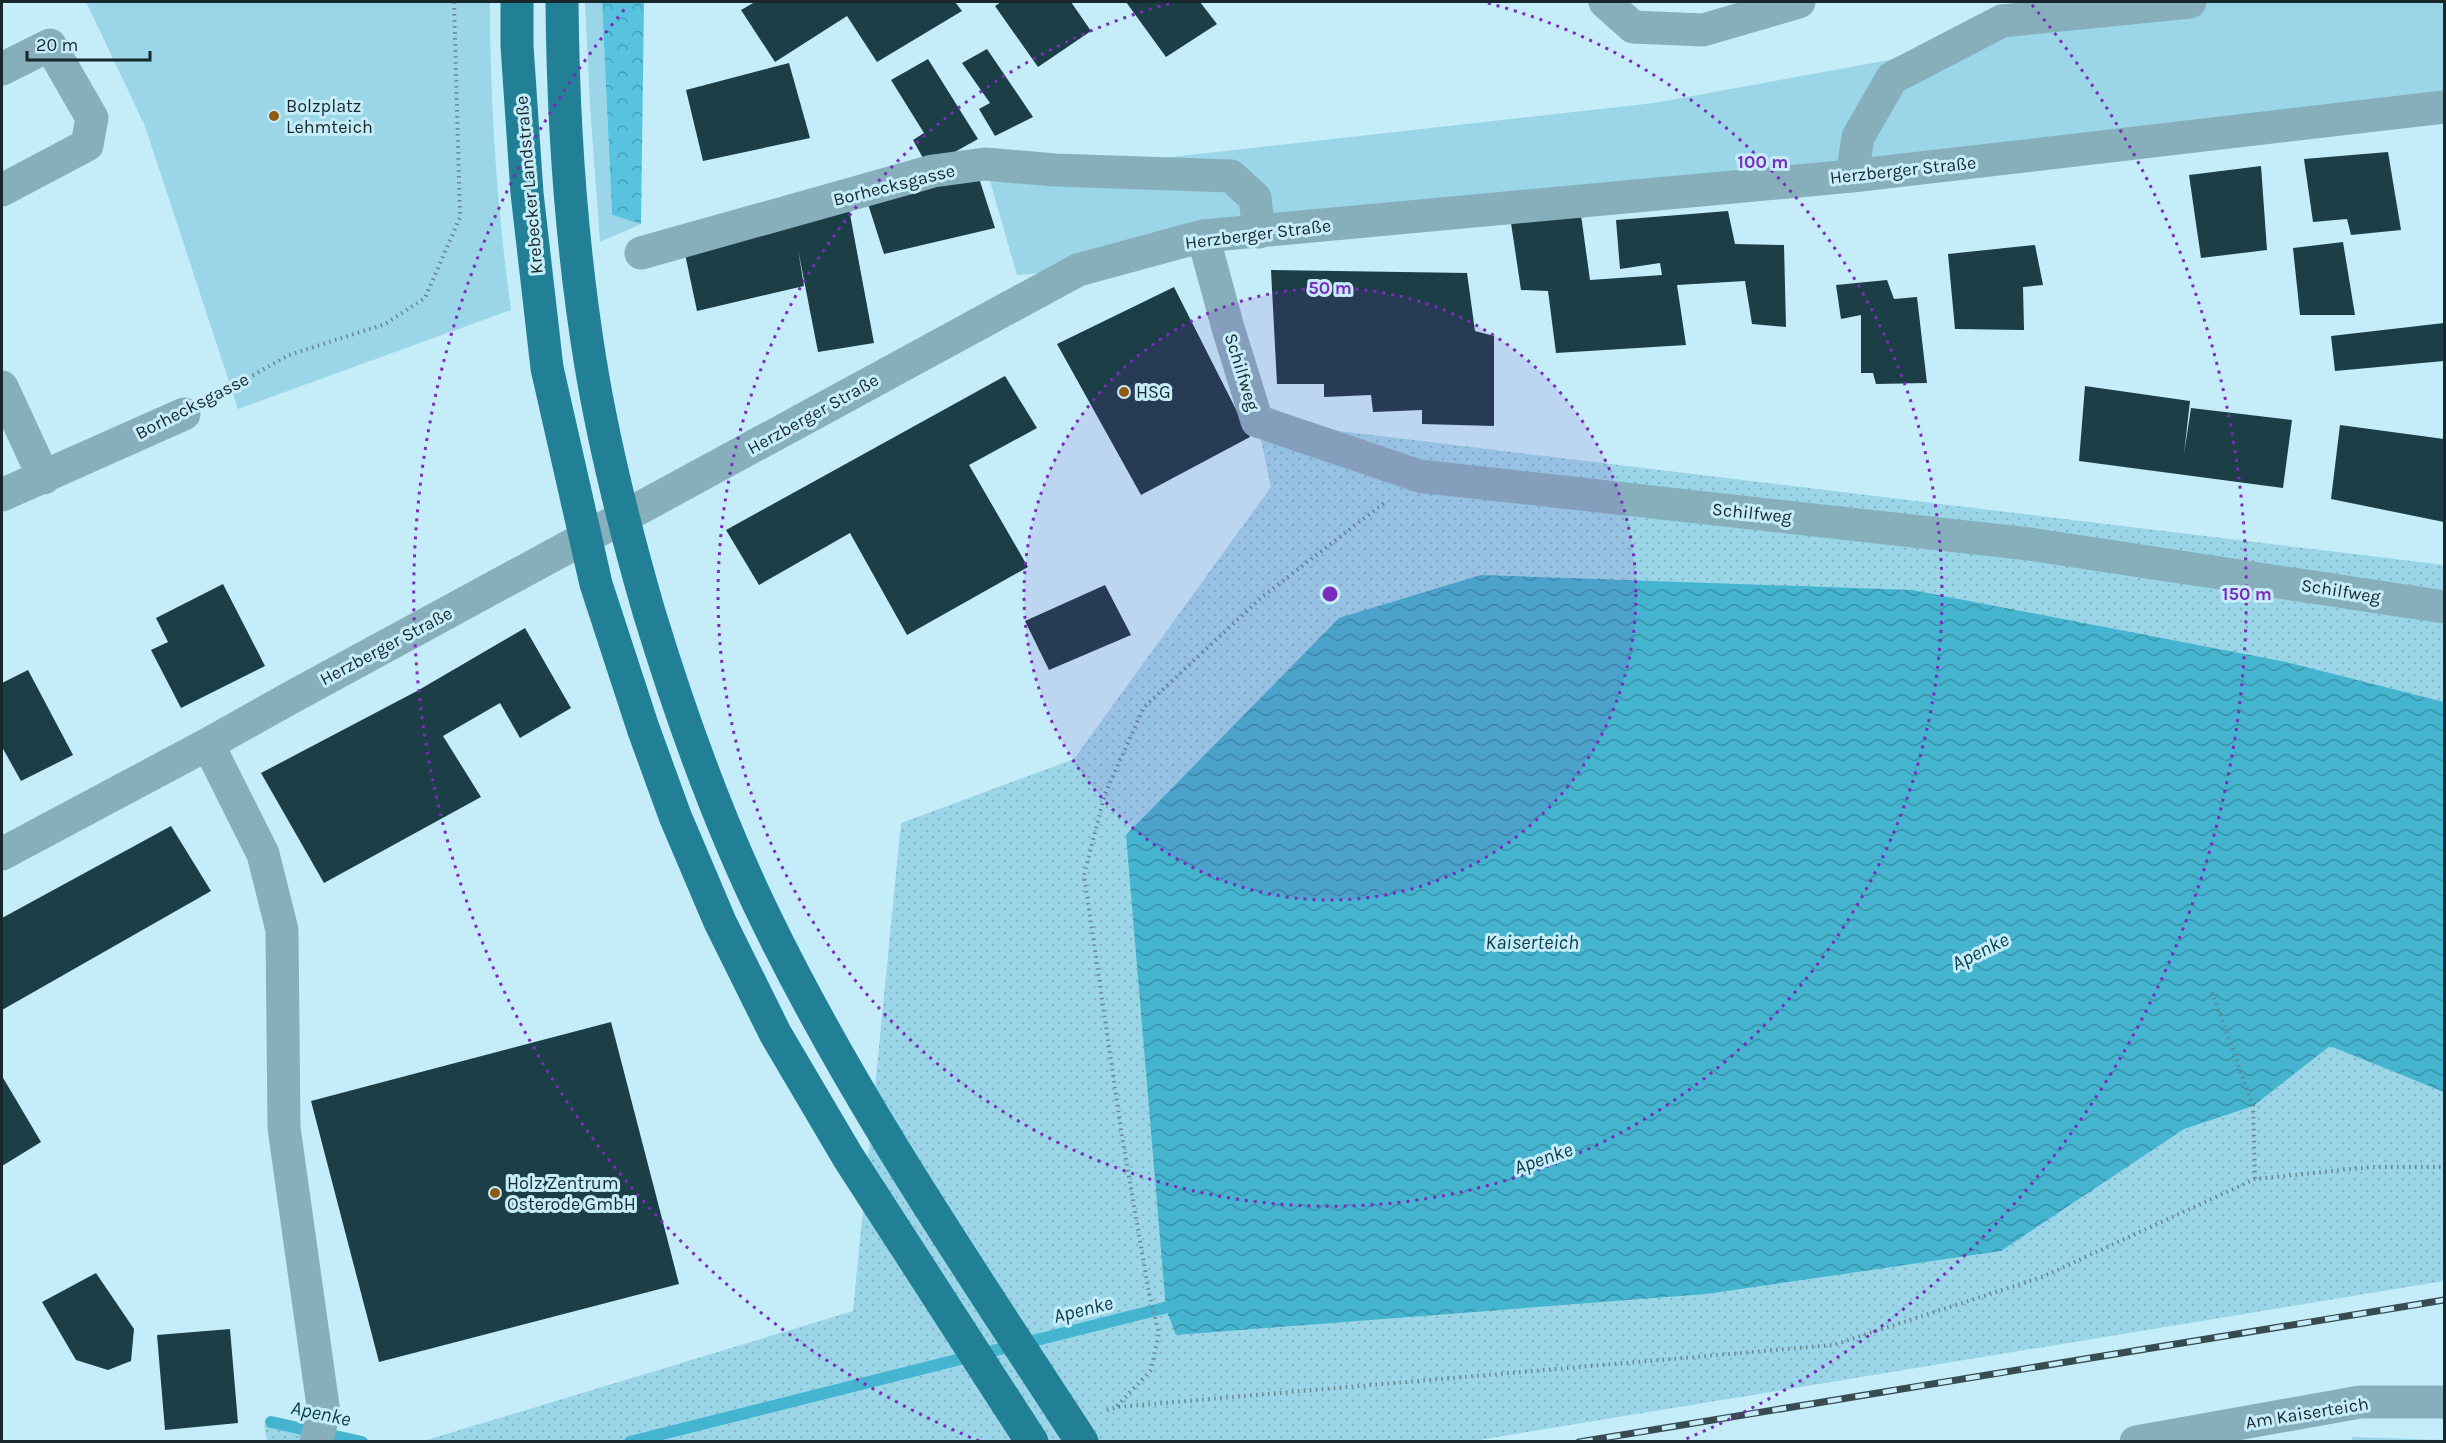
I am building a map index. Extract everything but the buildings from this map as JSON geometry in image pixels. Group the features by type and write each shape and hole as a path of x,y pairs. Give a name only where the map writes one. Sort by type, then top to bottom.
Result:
{"main road":[{"name":"Krebecker Landstraße","path":"517,2 517,46 527,193 547,368 596,584 622,668 675,816 720,922 776,1033 848,1157 1032,1442"},
{"path":"562,2 569,186 590,361 623,522 662,655 722,823 764,916 796,979 860,1094 956,1248 1082,1442"}],"street":[{"path":"1605,2 1633,27 1703,30 1799,2"},
{"path":"1852,176 1858,136 1892,78 1997,11 2190,2"},
{"path":"2,69 50,45 92,118 87,145 2,190"},
{"name":"Herzberger Straße","path":"2,854 1078,270 1203,237 1852,176 2445,107"},
{"name":"Borhecksgasse","path":"641,253 933,171 985,164 1055,170 1231,176 1255,198 1259,232"},
{"name":"Schilfweg","path":"1203,237 1257,422 1419,476 2029,544 2445,607"},
{"path":"8,399 44,478"},
{"name":"Borhecksgasse","path":"2,495 184,414"},
{"path":"208,744 263,854 282,930 284,1128 320,1427"},
{"name":"Am Kaiserteich","path":"2136,1442 2360,1402 2445,1402"}],"path":[{"name":"Borhecksgasse","path":"184,414 289,355 385,324 425,298 460,218 453,2"},
{"path":"1116,1407 1150,1370 1159,1333 1149,1293 1122,1136 1084,875 1105,794 1144,707 1262,597 1419,476"},
{"path":"2212,992 2253,1106 2255,1179"},
{"path":"1105,1410 1116,1407 1833,1344 2042,1277 2255,1179 2371,1167 2445,1167"}],"shaded area":[{"path":"86,2 490,2 495,156 511,310 238,409 145,126"},
{"path":"585,2 602,2 612,215 641,224 600,242 590,106"},
{"path":"2190,2 2444,2 2444,107 1259,232 1078,270 1017,275 985,164 1055,170 1654,103 1895,59 2002,21"},
{"path":"1257,421 2444,565 2444,1281 1473,1441 420,1442 853,1311 901,823 1074,759 1271,487"},
{"path":"264,1425 335,1441 267,1441"},
{"path":"2352,1437 2444,1440 2444,1441 2353,1442"}],"green space":[{"path":"602,2 644,2 641,224 612,215"}],"water":[{"name":"Kaiserteich","path":"1481,575 1912,590 2286,662 2444,702 2444,1092 2330,1046 2253,1106 2184,1129 2001,1251 1706,1294 1176,1335 1166,1309 1126,835 1339,618"}],"waterway":[{"name":"Apenke","path":"630,1442 1180,1304"},
{"name":"Apenke","path":"271,1422 362,1442"}],"railway":[{"path":"1579,1442 2444,1300"}],"place":[{"name":"Bolzplatz Lehmteich","path":"274,116"},
{"name":"HSG","path":"1124,392"},
{"name":"Holz Zentrum Osterode GmbH","path":"495,1193"}]}
